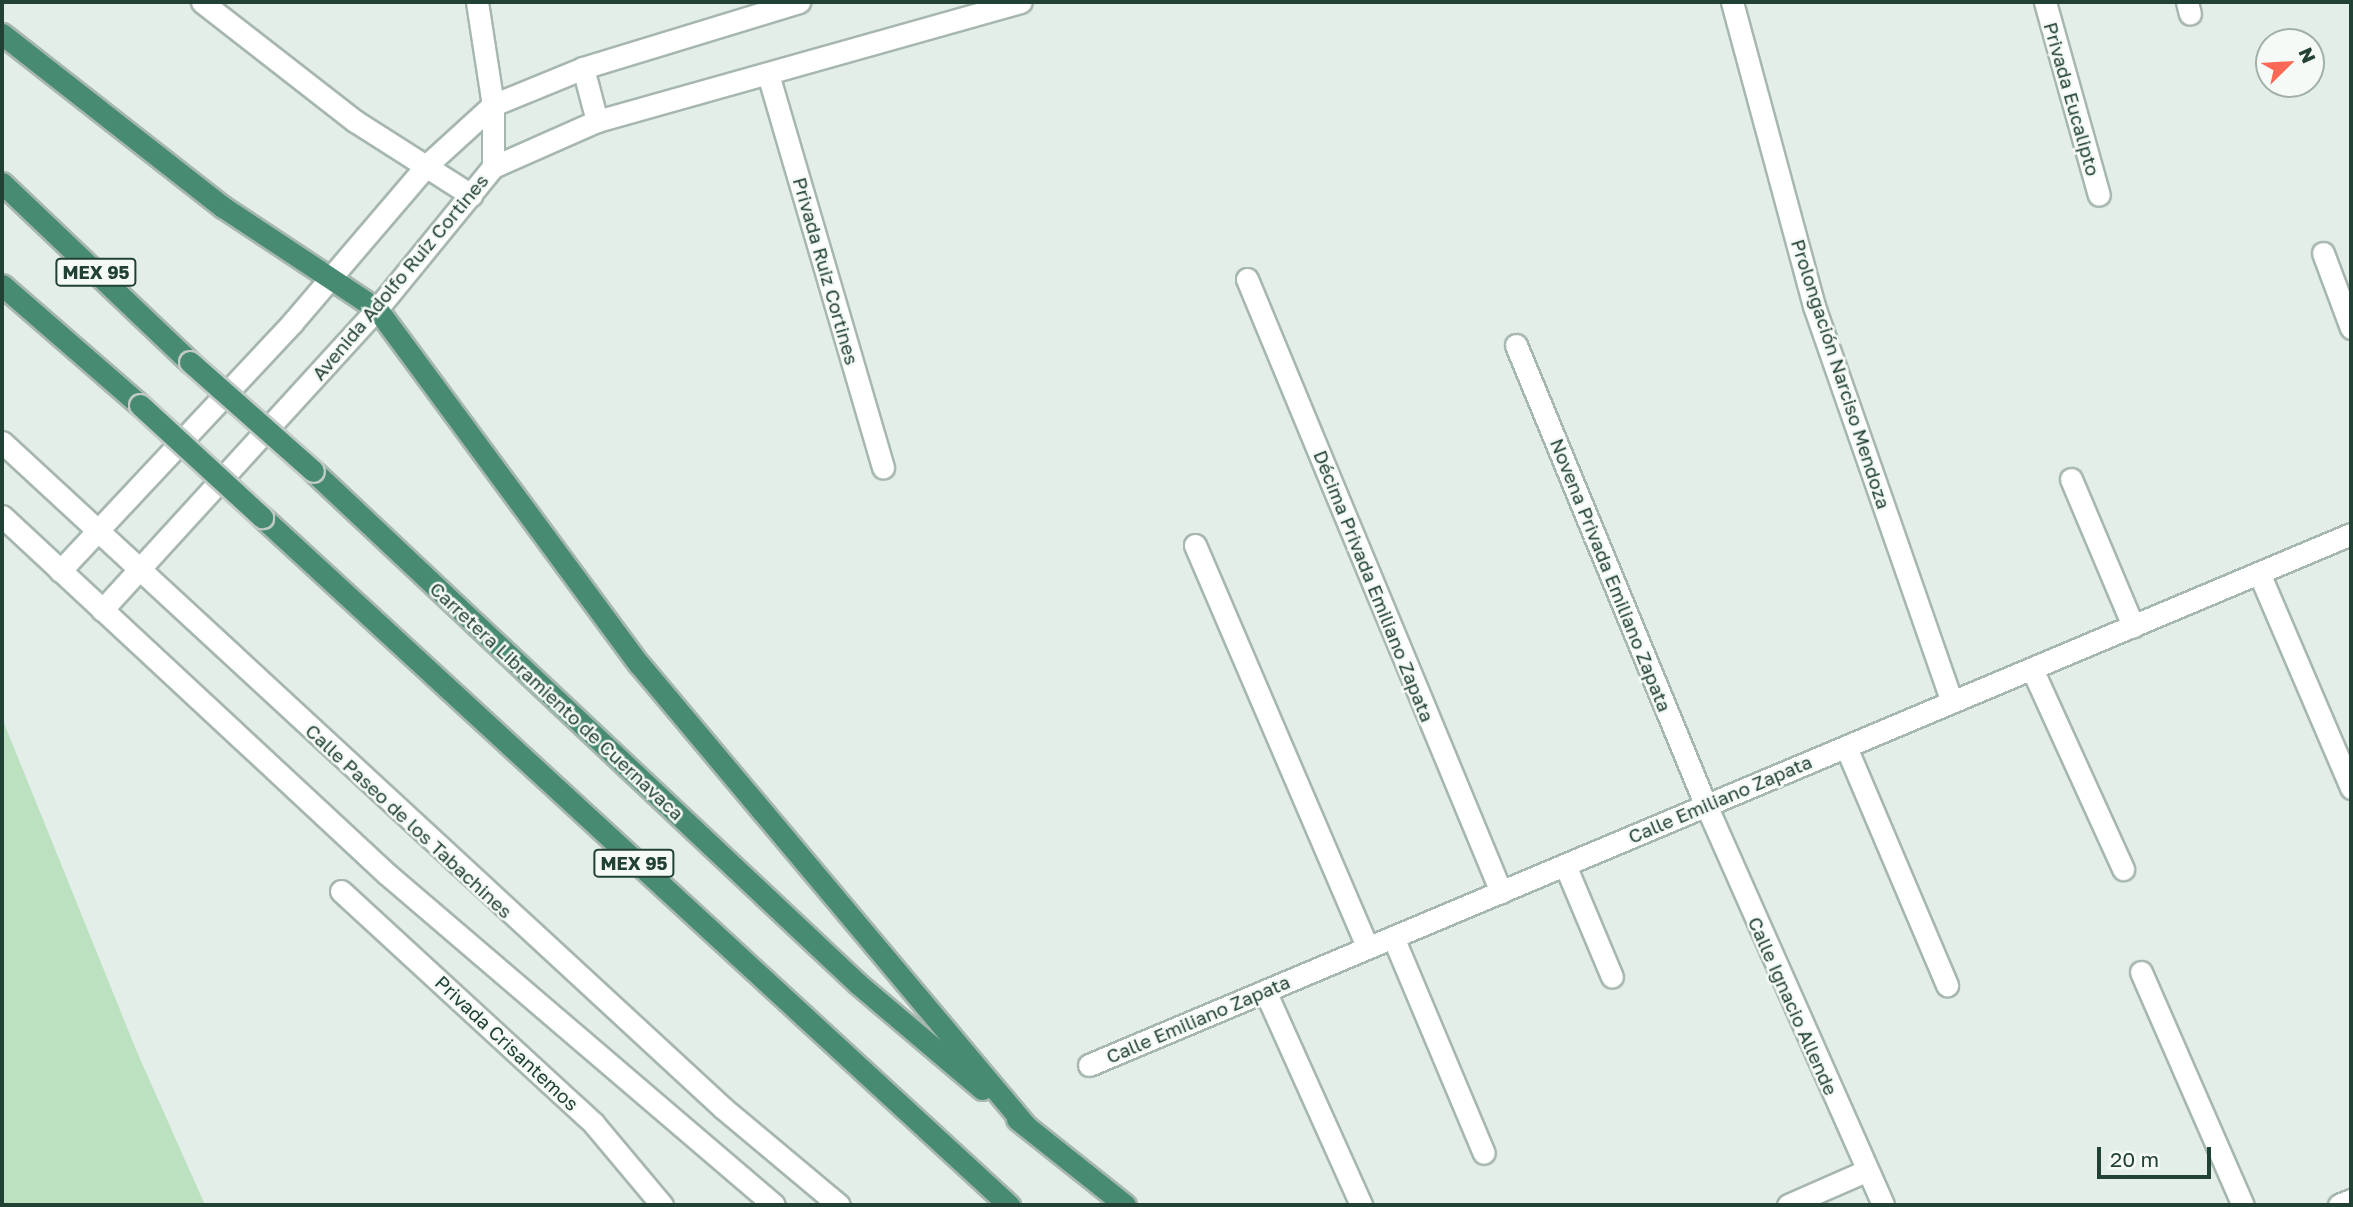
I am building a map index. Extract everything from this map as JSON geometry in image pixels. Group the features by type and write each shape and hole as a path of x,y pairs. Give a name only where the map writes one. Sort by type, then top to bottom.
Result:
{"highway":[{"path":"2,34 223,207 377,309 639,664 1026,1126"},
{"name":"Carretera Libramiento de Cuernavaca","path":"2,183 190,362 313,471 857,983 1026,1126 1125,1205"},
{"name":"MEX 95","path":"2,285 140,405 1009,1205"}],"street":[{"path":"202,2 336,107 471,195"},
{"path":"477,2 493,105 493,167"},
{"path":"60,570 332,278 428,165 493,105 583,68 799,2"},
{"name":"Avenida Adolfo Ruiz Cortines","path":"102,610 377,309 493,167 597,121 1021,2"},
{"name":"Prolongación Narciso Mendoza","path":"1732,2 1814,306 1952,702"},
{"name":"Privada Eucalipto","path":"2045,2 2099,195"},
{"path":"583,68 597,121"},
{"name":"Privada Ruiz Cortines","path":"768,74 883,468"},
{"path":"2323,253 2351,328"},
{"name":"Décima Privada Emiliano Zapata","path":"1247,279 1501,892"},
{"name":"Novena Privada Emiliano Zapata","path":"1516,345 1706,805"},
{"name":"Calle Paseo de los Tabachines","path":"2,442 682,1071 823,1198 839,1205"},
{"path":"2071,479 2133,626"},
{"path":"2,516 387,874 774,1205"},
{"name":"Calle Emiliano Zapata","path":"1089,1065 2351,534"},
{"path":"1195,545 1367,947"},
{"path":"2259,573 2351,788"},
{"path":"2032,669 2123,869"},
{"path":"1846,747 1947,985"},
{"name":"Calle Ignacio Allende","path":"1706,805 1883,1205"},
{"path":"1565,865 1612,977"},
{"name":"Privada Crisantemos","path":"341,891 584,1115 662,1205"},
{"path":"1392,937 1484,1153"},
{"path":"2141,972 2243,1205"},
{"path":"1265,991 1361,1205"},
{"path":"1788,1205 1866,1171"},
{"path":"2339,1205 2351,1200"}],"green space":[{"path":"2,718 137,1052 205,1205 2,1205"}]}
